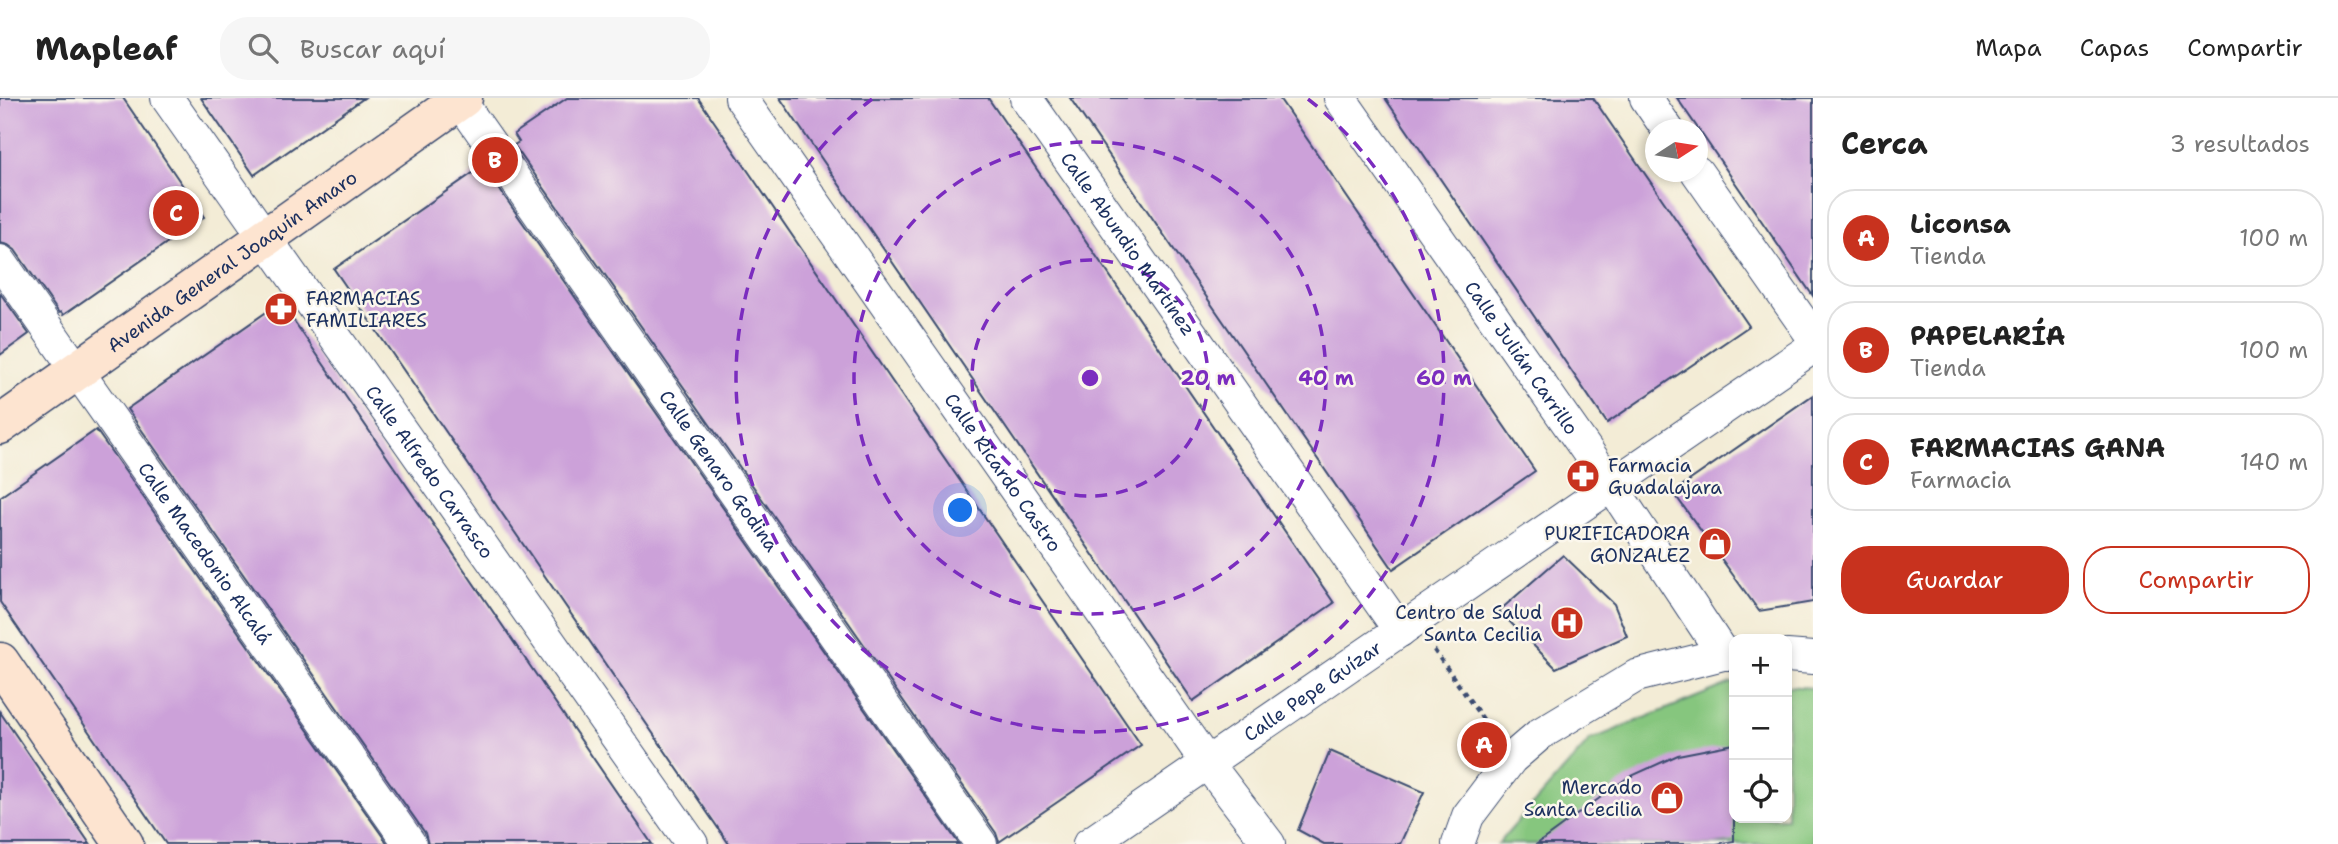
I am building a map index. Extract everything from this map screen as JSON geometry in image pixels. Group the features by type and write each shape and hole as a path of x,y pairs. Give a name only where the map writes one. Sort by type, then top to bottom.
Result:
{"street":[{"name":"Calle Alfredo Carrasco","path":"167,98 692,844"},
{"name":"Calle Ricardo Castro","path":"741,98 1208,763 1269,844"},
{"name":"Calle Abundio Martínez","path":"1026,98 1406,626"},
{"name":"Calle Julián Carrillo","path":"1340,98 1729,654"},
{"path":"1646,98 1660,119"},
{"name":"Avenida General Joaquín Amaro","path":"0,425 460,99"},
{"name":"Calle Genaro Godina","path":"460,99 981,844"},
{"path":"1704,182 1813,337"},
{"name":"Calle Macedonio Alcalá","path":"0,261 410,844"},
{"name":"Calle Pepe Guízar","path":"1089,844 1813,347"},
{"path":"1458,844 1468,816 1511,759 1540,734 1636,676 1729,654"},
{"path":"1792,656 1813,658"},
{"path":"0,662 124,844"}],"path":[{"path":"1406,626 1511,759"}],"green space":[{"path":"1729,684 1729,823 1792,823 1792,686 1813,688 1813,844 1498,844 1590,740"}],"building":[{"path":"0,98 123,98 204,217 63,315 59,313 15,250 0,243"},
{"path":"201,98 364,98 254,175"},
{"path":"567,98 698,98 1141,745 999,842 996,833 514,145 519,142 514,134"},
{"path":"780,98 988,98 1334,603 1193,701"},
{"path":"1070,98 1279,98 1535,471 1393,569"},
{"path":"1385,98 1593,98 1645,174 1645,182 1650,182 1749,326 1607,423"},
{"path":"1677,98 1813,98 1813,296 1708,143 1708,119 1691,119"},
{"path":"483,166 959,844 729,844 334,269"},
{"path":"0,293 29,334 0,355"},
{"path":"281,302 652,844 428,844 425,833 127,409"},
{"path":"1813,395 1813,602 1759,611 1673,492"},
{"path":"96,430 388,844 166,844 0,602 0,497"},
{"name":"Centro de Salud Santa Cecilia","path":"1563,555 1614,604 1627,636 1556,668 1499,611"},
{"path":"0,712 90,844 0,844"},
{"name":"Mercado Santa Cecilia","path":"1729,745 1729,823 1734,823 1734,841 1716,844 1537,844 1627,778 1678,755"},
{"path":"1330,751 1424,792 1400,844 1324,844 1298,830"}],"place":[{"name":"PAPELARÍA","path":"495,160"},
{"name":"FARMACIAS GANA","path":"176,213"},
{"name":"FARMACIAS FAMILIARES","path":"281,309"},
{"name":"Farmacia Guadalajara","path":"1583,476"},
{"name":"PURIFICADORA GONZALEZ","path":"1715,544"},
{"name":"Centro de Salud Santa Cecilia","path":"1567,623"},
{"name":"Liconsa","path":"1484,745"},
{"name":"Mercado Santa Cecilia","path":"1667,798"}]}
